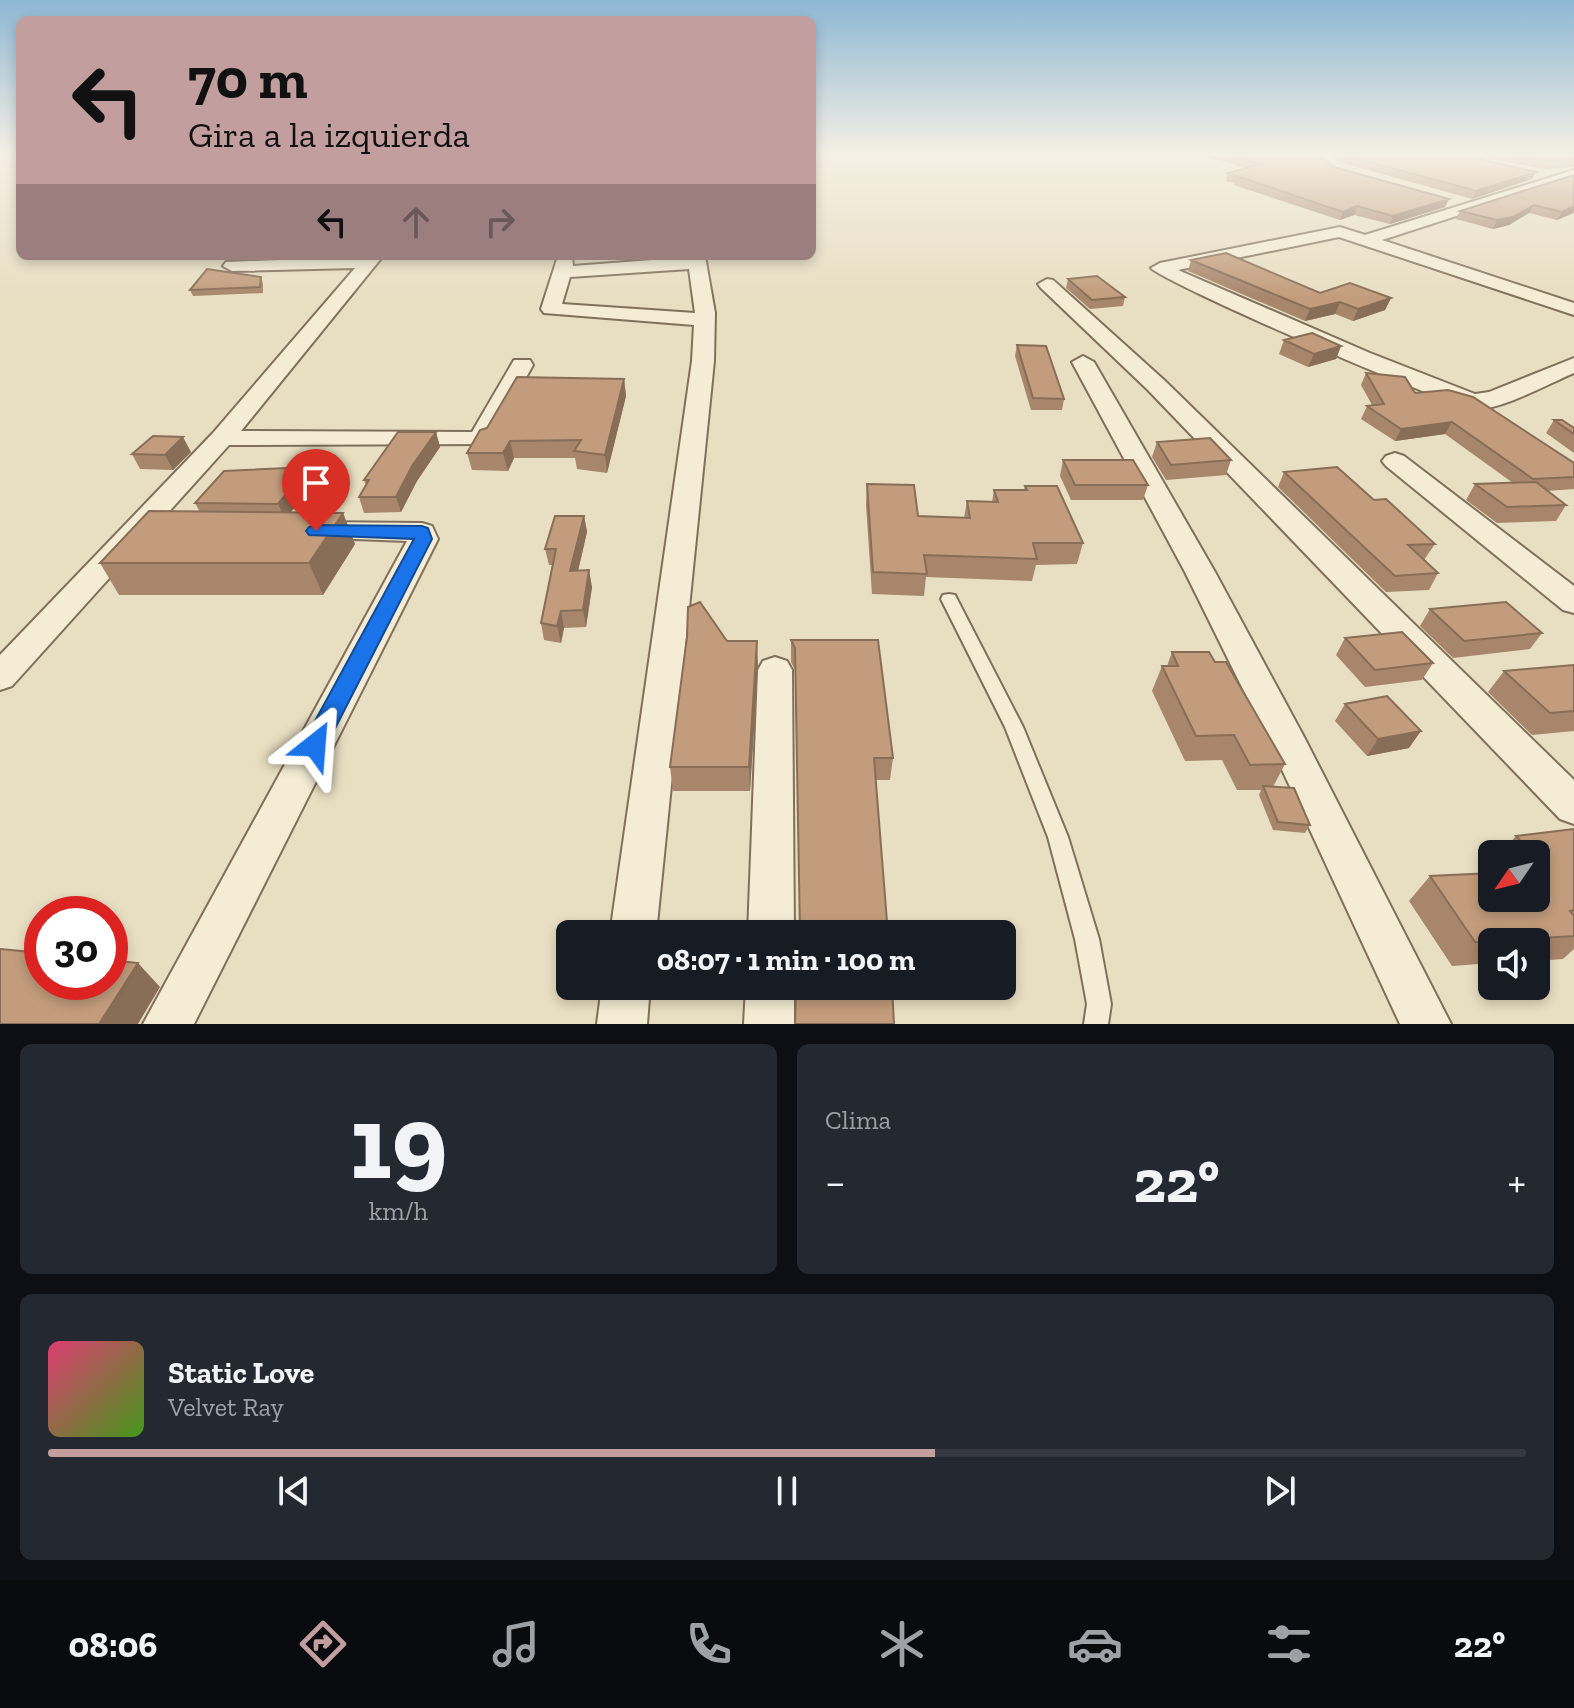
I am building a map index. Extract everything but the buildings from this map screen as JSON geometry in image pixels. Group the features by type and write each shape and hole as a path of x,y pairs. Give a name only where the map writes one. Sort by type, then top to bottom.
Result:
{"street":[{"path":"1460,203 1474,207"},
{"path":"1366,240 1487,203"},
{"path":"1500,418 1476,401 1448,394 1376,364 1160,268 1332,231 1573,308"},
{"path":"232,266 352,260"},
{"path":"0,677 222,438 371,260"},
{"path":"635,920 697,407 705,320 697,260 563,264 551,309 705,320"},
{"path":"1047,284 1167,395 1574,806"},
{"path":"1083,362 1207,586 1291,748 1426,1024"},
{"path":"222,438 480,439 522,365"},
{"path":"1476,401 1494,398 1574,365"},
{"path":"1395,461 1574,602"},
{"path":"168,1024 423,539 422,532 286,531"},
{"path":"771,920 775,670"},
{"path":"622,1024 625,1000"},
{"path":"769,1024 770,1000"}],"lane":[{"path":"949,599 1014,727 1058,837 1087,939 1099,1004 1096,1024"}],"route":[{"path":"315,745 423,539 422,532 316,531"}]}
